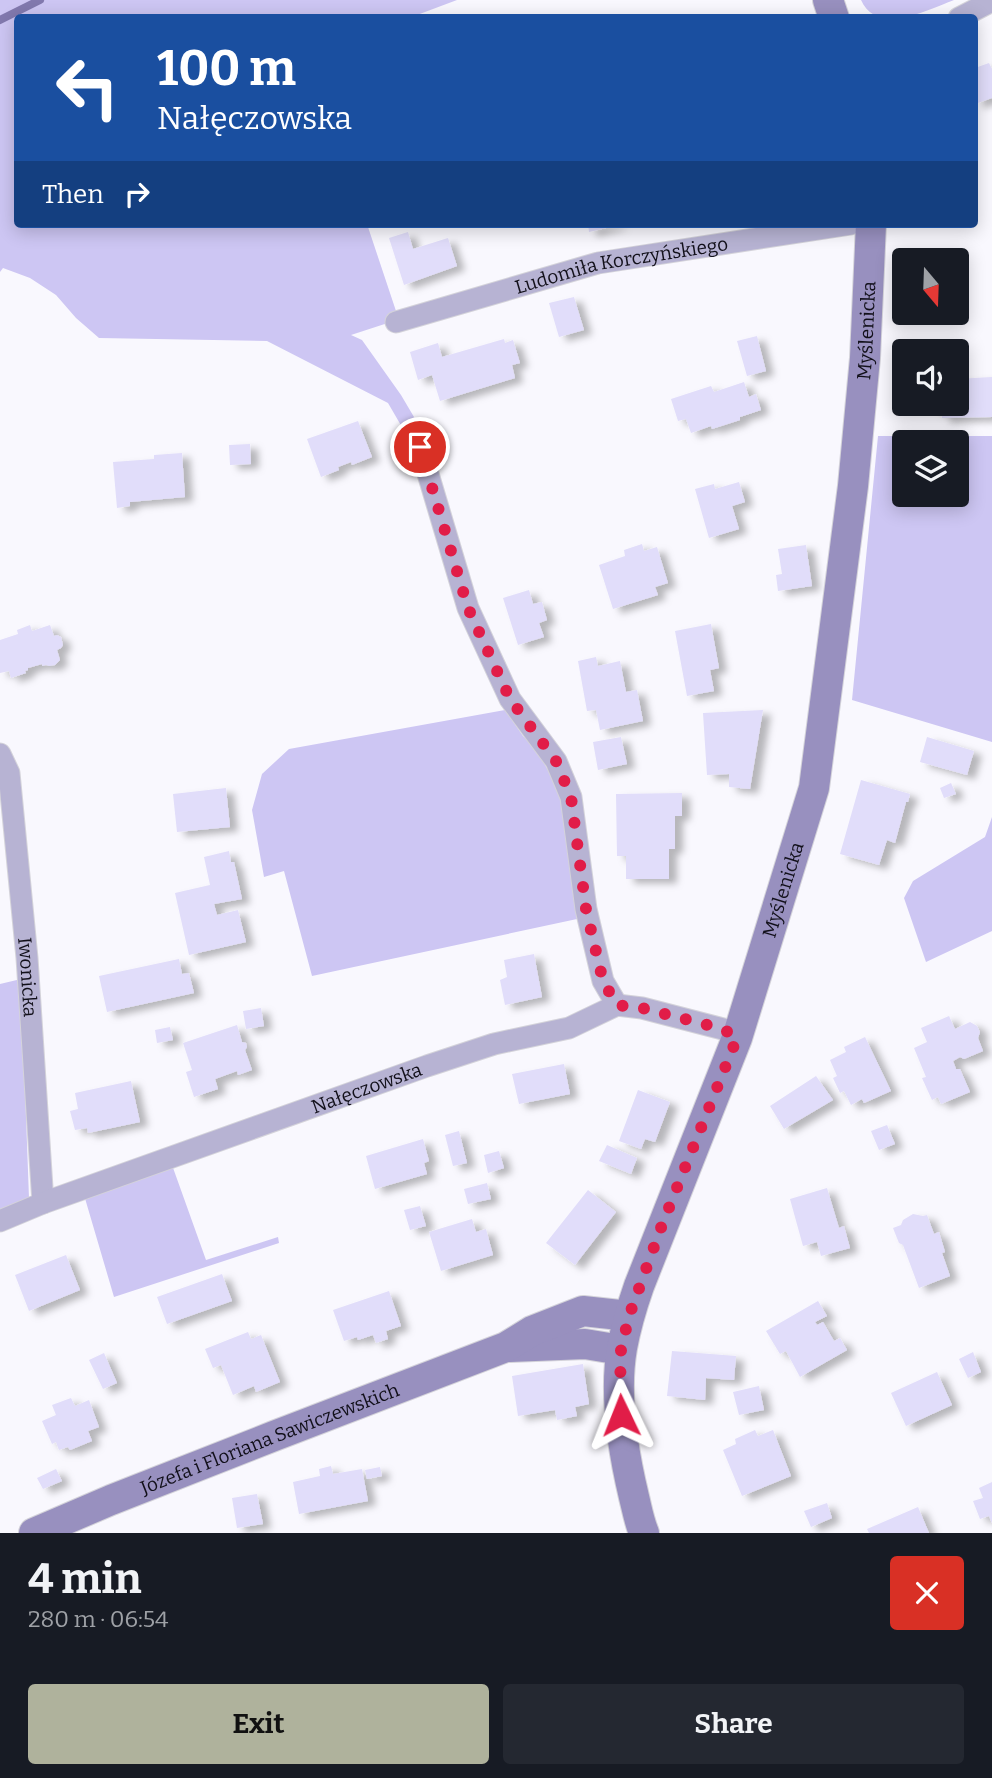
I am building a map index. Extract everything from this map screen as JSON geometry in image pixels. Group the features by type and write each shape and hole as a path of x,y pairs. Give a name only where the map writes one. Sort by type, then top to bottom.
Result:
{"street":[{"path":"967,14 992,1"},
{"name":"Ludomiła Korczyńskiego","path":"396,322 598,263 825,228"},
{"name":"Myślenicka","path":"643,1533 631,1484 622,1424 621,1350 629,1316 662,1225 737,1038 814,788 853,486 865,358 871,228"},
{"path":"420,447 468,608 510,699 556,761 571,797 589,921 603,981 617,1005 642,1008 723,1029 737,1038"},
{"name":"Iwonicka","path":"0,754 9,773 27,958 43,1203"},
{"name":"Nałęczowska","path":"0,1221 43,1203 427,1066 494,1044 569,1028 617,1005"},
{"name":"Józefa i Floriana Sawiczewskich","path":"34,1533 274,1436 506,1347 532,1331 583,1311 629,1316"},
{"name":"Józefa i Floriana Sawiczewskich","path":"506,1347 585,1344 621,1350"}],"shaded area":[{"path":"0,0 457,0 420,14 14,14 14,228 368,228 400,319 351,335 362,340 401,395 427,439 413,446 388,403 267,341 99,338 76,318 56,295 30,278 3,268 0,272"},
{"path":"861,0 954,0 917,14 874,14"},
{"path":"878,436 892,436 892,507 969,507 969,436 992,436 992,742 852,700"},
{"path":"505,710 523,736 537,749 561,796 577,919 312,976 284,871 264,877 252,810 262,774 289,749"},
{"path":"992,817 992,931 926,962 904,898 913,881 985,837"},
{"path":"21,979 29,1198 0,1210 0,984"},
{"path":"172,1165 206,1260 278,1237 279,1243 114,1297 84,1195"}],"building":[{"path":"989,63 992,69 992,98 978,103 978,67"},
{"path":"588,228 606,228 589,232"},
{"path":"408,232 413,249 448,238 457,266 404,285 389,238"},
{"path":"574,297 584,330 559,337 549,303"},
{"path":"757,336 766,371 747,376 737,341"},
{"path":"504,339 505,343 513,340 520,363 512,365 515,378 440,401 432,375 418,380 410,352 438,343 442,357"},
{"path":"992,377 992,417 942,418 969,416 969,378"},
{"path":"744,382 749,397 756,394 761,410 740,417 740,420 691,433 686,419 678,421 671,399 711,386 714,392"},
{"path":"358,421 372,457 338,467 339,470 321,477 307,439"},
{"path":"250,444 251,464 230,465 229,445"},
{"path":"182,453 185,497 130,502 130,506 117,508 113,462 154,459 154,455"},
{"path":"739,482 745,502 732,506 739,529 709,538 695,489 714,484 715,489"},
{"path":"642,544 644,551 657,547 668,583 655,587 658,595 613,609 599,565 625,556 624,550"},
{"path":"806,545 812,586 778,591 776,575 782,574 778,549"},
{"path":"529,590 533,604 542,602 547,620 539,623 544,637 518,645 503,598"},
{"path":"711,624 719,668 710,670 714,691 687,696 675,631"},
{"path":"30,625 32,631 50,625 54,636 61,637 63,645 57,650 60,660 55,665 42,664 28,668 26,673 11,678 9,671 0,673 0,640 18,634 17,630"},
{"path":"596,657 598,666 620,661 626,692 637,690 643,721 600,730 596,710 587,711 578,661"},
{"path":"763,710 750,789 729,787 729,774 707,775 703,713"},
{"path":"621,737 627,764 598,770 593,742"},
{"path":"927,737 974,751 967,775 920,762"},
{"path":"861,780 910,794 895,843 887,840 879,865 840,854"},
{"path":"951,783 956,794 944,798 940,788"},
{"path":"226,788 230,827 177,832 173,794"},
{"path":"682,793 682,816 675,816 675,849 669,849 669,879 626,879 626,856 617,856 616,794"},
{"path":"229,851 242,899 214,904 217,915 238,910 246,942 189,955 175,893 210,885 204,857"},
{"path":"534,954 542,997 505,1005 500,980 507,977 504,960"},
{"path":"179,959 182,974 189,973 194,993 107,1012 99,976"},
{"path":"261,1008 264,1026 246,1029 243,1011"},
{"path":"949,1016 955,1029 970,1022 977,1026 983,1051 953,1061 956,1069 960,1069 970,1092 941,1104 938,1097 932,1100 922,1078 926,1077 914,1048 927,1042 921,1028"},
{"path":"237,1025 242,1042 246,1043 245,1050 252,1070 238,1075 237,1071 215,1079 218,1089 194,1097 186,1072 192,1070 183,1043"},
{"path":"170,1027 173,1040 157,1043 155,1030"},
{"path":"865,1037 891,1091 864,1103 862,1099 851,1105 844,1091 840,1093 833,1078 837,1076 830,1060 846,1052 844,1047"},
{"path":"564,1064 570,1094 519,1104 512,1074"},
{"path":"816,1076 833,1100 784,1129 770,1106"},
{"path":"131,1081 140,1122 88,1133 87,1128 75,1130 70,1111 78,1109 75,1093"},
{"path":"638,1090 670,1102 655,1142 645,1139 641,1149 619,1141"},
{"path":"887,1125 895,1144 879,1150 871,1131"},
{"path":"459,1131 467,1163 453,1166 445,1135"},
{"path":"423,1139 429,1161 424,1163 427,1174 375,1189 366,1156"},
{"path":"607,1145 637,1158 631,1174 599,1161"},
{"path":"499,1151 504,1168 488,1173 484,1155"},
{"path":"487,1183 491,1199 468,1204 464,1189"},
{"path":"827,1188 839,1228 844,1226 850,1248 821,1256 817,1242 803,1246 790,1199"},
{"path":"588,1190 616,1212 575,1265 546,1243"},
{"path":"420,1206 426,1226 410,1230 404,1210"},
{"path":"913,1214 927,1215 934,1234 939,1232 945,1252 942,1253 950,1276 919,1288 903,1245 899,1243 893,1228 901,1225 903,1220"},
{"path":"472,1219 476,1232 486,1229 493,1255 441,1271 429,1232"},
{"path":"66,1255 80,1290 29,1311 15,1275"},
{"path":"222,1274 232,1301 167,1324 157,1297"},
{"path":"389,1291 401,1326 386,1331 388,1339 376,1343 373,1335 344,1341 333,1310"},
{"path":"818,1301 827,1316 815,1322 817,1325 823,1322 834,1341 840,1338 847,1350 800,1377 786,1351 780,1354 766,1331"},
{"path":"248,1332 251,1339 261,1335 280,1382 256,1392 254,1386 233,1395 221,1365 213,1368 205,1349"},
{"path":"672,1351 736,1356 734,1380 706,1378 705,1400 667,1396"},
{"path":"973,1352 981,1372 968,1378 959,1359"},
{"path":"104,1353 117,1383 103,1389 89,1360"},
{"path":"583,1364 589,1404 575,1407 577,1416 557,1420 555,1410 518,1416 512,1376"},
{"path":"937,1372 952,1405 906,1426 891,1393"},
{"path":"759,1386 764,1410 739,1415 733,1392"},
{"path":"71,1398 75,1406 89,1400 99,1427 88,1431 92,1441 70,1450 68,1447 59,1450 56,1442 52,1444 42,1421 56,1415 52,1405"},
{"path":"755,1430 758,1436 773,1430 791,1476 742,1496 723,1450 736,1444 735,1439"},
{"path":"331,1466 333,1474 362,1469 368,1501 299,1514 293,1482 320,1476 319,1469"},
{"path":"380,1467 382,1476 367,1479 365,1470"},
{"path":"56,1469 62,1481 43,1489 37,1478"},
{"path":"992,1482 992,1523 989,1516 980,1519 973,1501 983,1498 979,1488"},
{"path":"257,1494 263,1524 237,1528 232,1498"},
{"path":"827,1503 832,1518 811,1527 804,1511"},
{"path":"918,1507 929,1533 869,1533 867,1529"}],"waterway":[{"path":"0,20 40,0"}],"route":[{"path":"420,447 468,608 510,699 556,761 571,797 586,909 603,981 617,1005 642,1008 723,1029 737,1038 662,1225 629,1316 621,1350 621,1415"}]}
